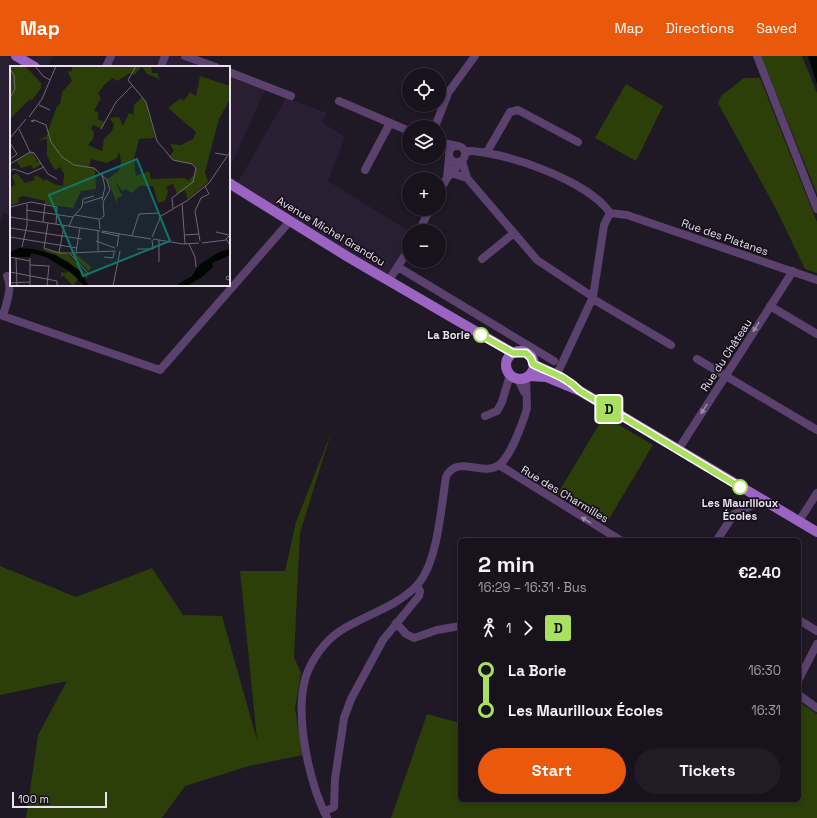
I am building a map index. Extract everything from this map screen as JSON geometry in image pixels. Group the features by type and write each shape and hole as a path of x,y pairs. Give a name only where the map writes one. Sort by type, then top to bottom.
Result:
{"main road":[{"path":"16,56 32,66"},
{"name":"Avenue Michel Grandou","path":"230,184 348,257 390,280 483,337 510,357"},
{"path":"580,391 571,382 533,364 528,350 510,357 506,368 524,376 552,378 580,391 817,532"},
{"path":"524,376 533,364"}],"street":[{"path":"106,66 111,56"},
{"path":"161,66 165,56"},
{"path":"185,56 213,66"},
{"path":"437,120 448,93 475,56"},
{"path":"757,56 817,209"},
{"path":"230,72 291,96"},
{"path":"340,101 402,128"},
{"path":"487,152 510,112 514,110 518,110 578,142"},
{"path":"365,170 390,123"},
{"path":"446,145 462,147 465,151 487,152 552,172 599,199 610,213 604,225 593,298 562,363 552,372 524,376 502,402 497,411 485,416"},
{"path":"449,176 449,154 457,146"},
{"path":"446,151 453,161 461,161"},
{"path":"446,181 465,156 465,151"},
{"path":"461,161 467,178 537,260 593,298 671,344"},
{"path":"449,176 467,178"},
{"name":"Rue des Platanes","path":"610,213 627,215 817,280"},
{"path":"6,277 9,280 9,292 3,316 160,370 290,221"},
{"path":"482,259 514,233"},
{"path":"390,280 402,260"},
{"path":"398,267 528,350 554,361"},
{"name":"Rue du Château","path":"678,450 793,271"},
{"path":"770,306 817,334"},
{"path":"697,359 817,430"},
{"path":"417,585 420,591 419,596 383,640 347,712 335,778 334,807 326,815 312,775 304,730 302,698 306,676 316,656 331,638 352,624 402,597 417,585 427,571 432,558 446,477 449,471 457,466 487,468 499,465 504,460 517,435 525,415 527,399 524,376"},
{"name":"Rue des Charmilles","path":"499,465 617,538"},
{"path":"799,522 817,493"},
{"path":"718,538 734,514 763,500"},
{"path":"801,621 817,631"},
{"path":"396,623 406,634 414,638 437,630 458,626"},
{"path":"801,675 817,644"},
{"path":"801,696 817,708"}],"shaded area":[{"path":"0,56 53,56 48,66 10,66 10,216 4,213 0,220"},
{"path":"106,56 177,56 203,66 102,66"},
{"path":"808,56 817,56 817,84"},
{"path":"230,76 265,90 230,168"},
{"path":"286,98 327,113 322,122 345,137 328,181 402,227 402,252 382,284 230,191 230,176 238,182"}],"green space":[{"path":"761,56 802,56 817,93 817,194"},
{"path":"744,78 760,78 817,222 817,273 805,269 776,209 718,103 721,96"},
{"path":"626,84 663,106 636,161 595,138"},
{"path":"604,416 653,445 606,524 557,495"},
{"path":"331,433 300,533 294,657 301,673 295,709 303,755 249,766 185,786 162,818 26,818 38,735 67,681 0,695 0,566 76,597 152,568 183,615 222,616 257,740 240,571 285,571 296,522"},
{"path":"801,703 817,714 817,818 391,818 427,714 458,722 458,802 801,802"}],"bus line":[{"name":"D","path":"481,335 505,350 513,353 526,353 533,361 533,364 571,382 580,391 740,487"}],"place":[{"name":"La Borie","path":"481,335"},
{"name":"Les Maurilloux Écoles","path":"740,487"}]}
